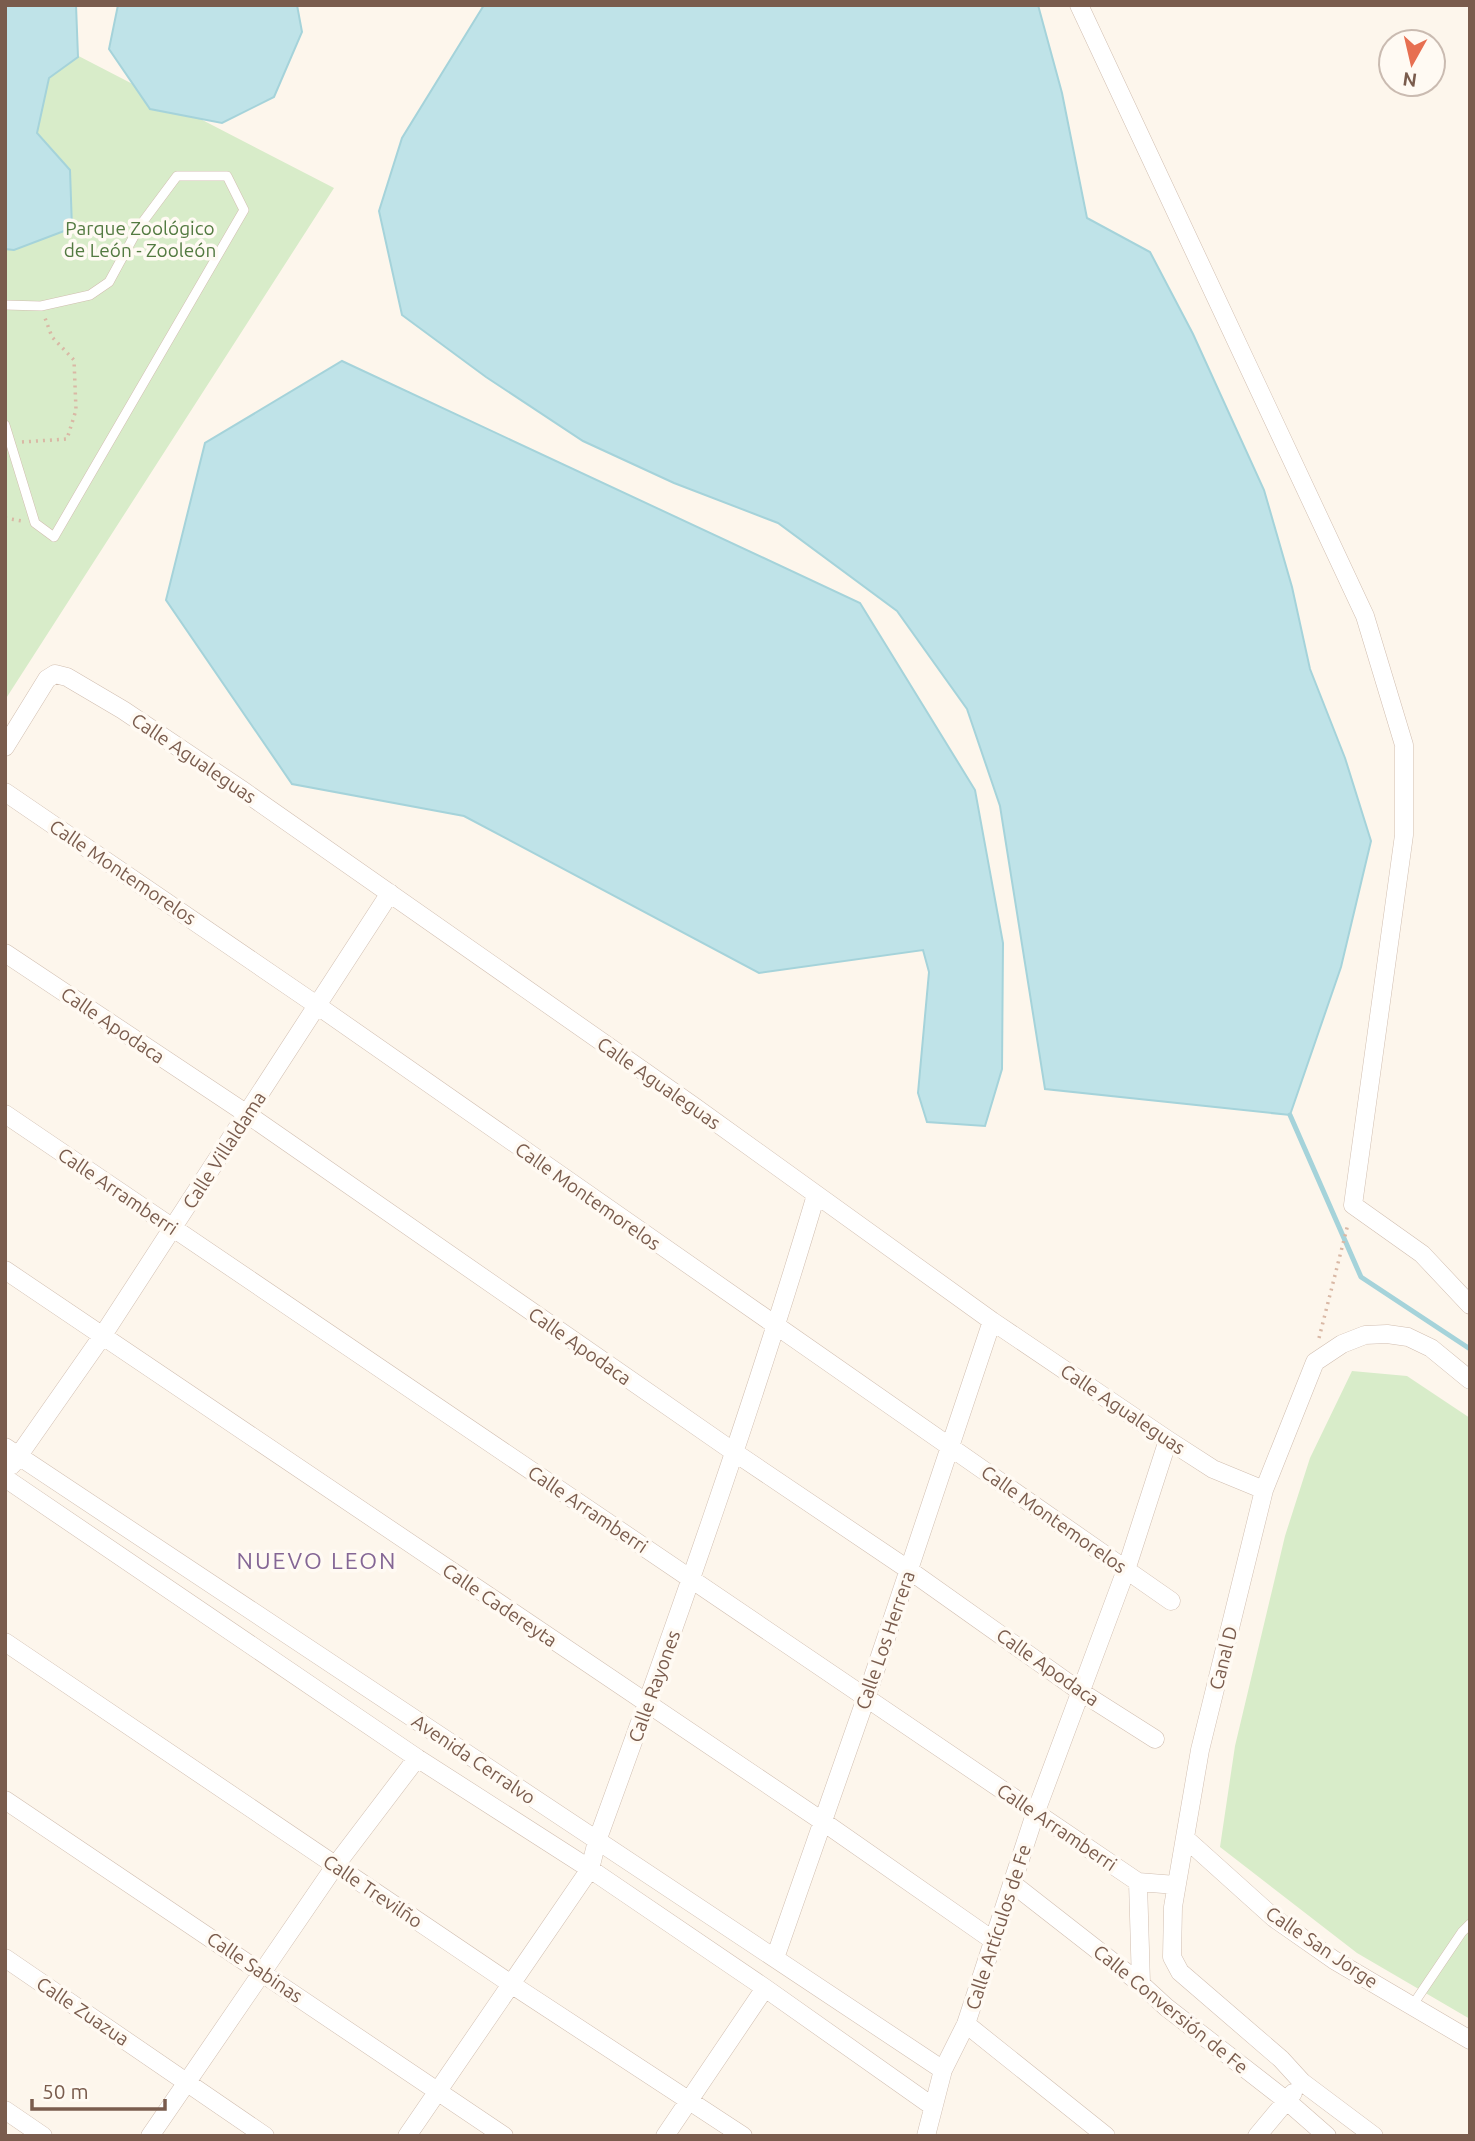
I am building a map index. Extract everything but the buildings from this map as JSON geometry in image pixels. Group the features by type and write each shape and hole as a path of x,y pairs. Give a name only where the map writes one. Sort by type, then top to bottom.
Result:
{"street":[{"path":"1079,5 1365,616 1404,745 1404,835 1353,1205 1422,1254 1470,1305"},
{"name":"Calle Agualeguas","path":"5,747 47,679 55,674 67,677 177,745 390,893 992,1321 1213,1469 1264,1490"},
{"name":"Calle Montemorelos","path":"5,792 318,1006 1171,1601"},
{"name":"Calle Villaldama","path":"5,1472 12,1452 103,1335 390,893"},
{"name":"Calle Apodaca","path":"5,953 247,1114 909,1570 1081,1692 1155,1739"},
{"name":"Calle Arramberri","path":"5,1114 1138,1882 1176,1885"},
{"name":"Calle Rayones","path":"407,2136 590,1869 597,1841 692,1580 776,1328 816,1195"},
{"name":"Calle Cadereyta","path":"5,1270 822,1821 994,1941"},
{"name":"Calle Los Herrera","path":"775,1958 866,1698 992,1321"},
{"path":"1315,1362 1342,1344 1366,1335 1387,1334 1408,1337 1431,1348 1470,1380"},
{"name":"Canal D","path":"1302,2082 1282,2059 1180,1972 1171,1958 1176,1885 1200,1750 1264,1490 1315,1362"},
{"name":"Calle Artículos de Fe","path":"926,2136 943,2070 966,2024 1035,1814 1126,1570 1168,1440"},
{"name":"Avenida Cerralvo","path":"12,1452 943,2070"},
{"name":"Avenida Cerralvo","path":"5,1478 417,1758 590,1869 932,2106"},
{"name":"Calle Trevilño","path":"5,1642 511,1984 743,2136"},
{"path":"149,2136 335,1866 417,1758"},
{"name":"Calle Sabinas","path":"5,1800 504,2136"},
{"name":"Calle San Jorge","path":"1185,1838 1274,1918 1334,1961 1470,2040"},
{"path":"1138,1882 1141,1984"},
{"name":"Calle Conversión de Fe","path":"1013,1884 1287,2101 1327,2136"},
{"name":"Calle Zuazua","path":"5,1958 265,2136"},
{"path":"665,2136 765,1988"},
{"path":"966,2024 1106,2136"},
{"path":"1257,2136 1302,2082 1374,2136"},
{"path":"5,2110 43,2136"}],"lane":[{"path":"5,305 41,306 90,295 109,282 139,226 177,176 227,176 244,210 54,537 35,523 5,425"},
{"path":"1412,2006 1470,1924"}],"path":[{"path":"11,443 67,439 76,410 74,360 52,337 41,306"},
{"path":"1315,1362 1348,1224"}],"green space":[{"name":"Parque Zoológico de León - Zooleón","path":"5,18 334,188 5,700"},
{"path":"1352,1371 1407,1376 1470,1418 1470,2019 1357,1953 1220,1847 1235,1746 1285,1536 1310,1458"}],"water":[{"path":"5,5 76,5 78,57 49,78 37,133 70,170 72,228 14,250 5,249"},
{"path":"118,5 297,5 302,32 274,97 222,123 150,109 109,49"},
{"path":"484,5 1038,5 1062,93 1087,218 1150,252 1193,334 1264,490 1292,587 1310,669 1345,758 1371,841 1341,967 1290,1115 1045,1089 1000,806 967,709 897,611 778,523 674,483 583,441 486,377 402,315 379,211 402,138"},
{"path":"342,361 860,603 975,790 1003,943 1002,1069 985,1126 927,1122 918,1093 929,972 923,950 759,973 464,816 292,784 166,600 205,443"}],"waterway":[{"path":"1290,1115 1361,1277 1470,1349"}],"district":[{"name":"NUEVO LEON","path":"317,1560"}]}
